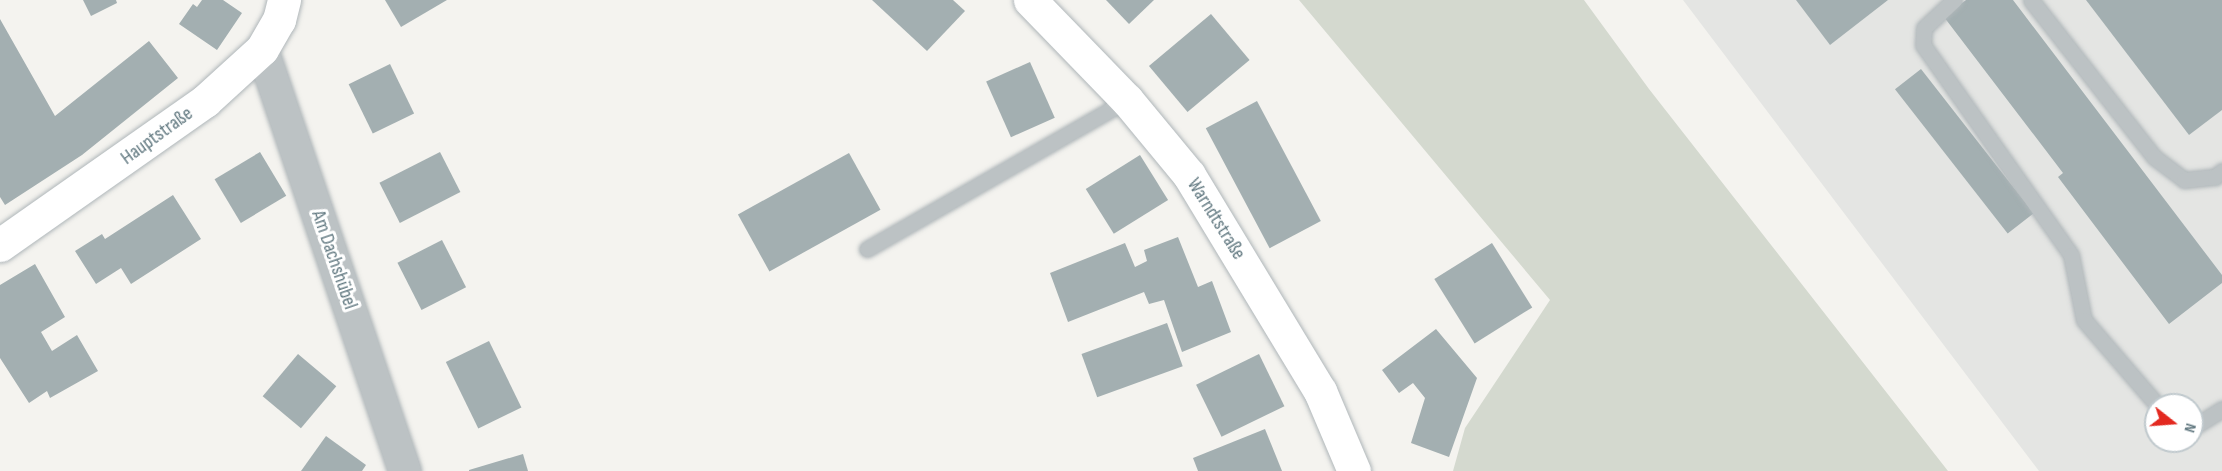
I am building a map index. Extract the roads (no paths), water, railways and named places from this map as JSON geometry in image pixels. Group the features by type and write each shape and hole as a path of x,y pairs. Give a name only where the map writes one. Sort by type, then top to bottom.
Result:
{"main road":[{"name":"Hauptstraße","path":"1,242 196,107 262,50 279,20 284,0"},
{"name":"Warndtstraße","path":"1030,0 1127,100 1189,175 1320,391 1354,471"}],"street":[{"name":"Am Dachshübel","path":"262,50 405,471"}],"lane":[{"path":"1954,0 1924,28 1923,45 2071,255 2084,320 2147,393"},
{"path":"2031,0 2154,157 2184,180 2220,177"},
{"path":"867,249 1127,100"},
{"path":"2204,420 2222,409"}]}
